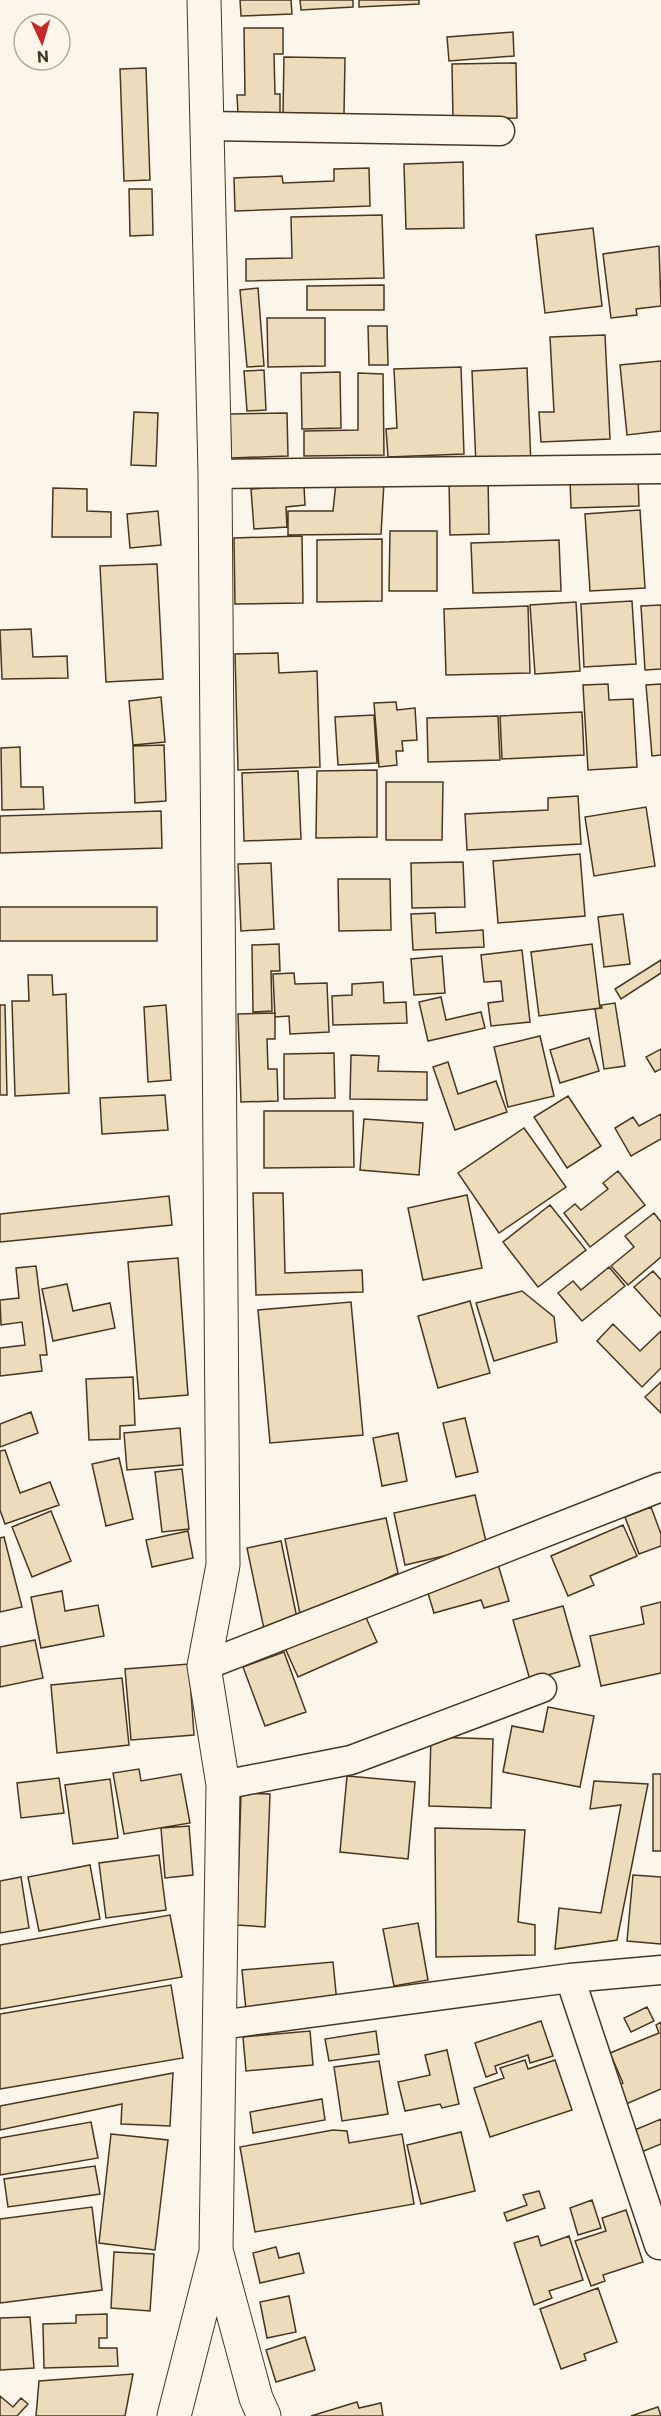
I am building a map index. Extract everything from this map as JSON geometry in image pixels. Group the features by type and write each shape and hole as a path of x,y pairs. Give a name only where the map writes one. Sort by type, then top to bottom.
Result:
{"main road":[{"path":"174,2416 216,2250 223,1785 204,1666 223,1564 215,474 204,0"},
{"path":"216,2250 256,2398 264,2416"}],"street":[{"path":"206,126 500,131"},
{"path":"215,474 661,469"},
{"path":"204,1666 661,1487"},
{"path":"223,1785 351,1760 542,1688"},
{"path":"220,2025 570,1978 661,1970"},
{"path":"570,1978 659,2245"}],"building":[{"path":"240,0 291,0 292,14 241,16"},
{"path":"300,0 353,0 353,7 301,10"},
{"path":"359,0 419,0 419,4 359,7"},
{"path":"244,28 283,28 283,54 274,54 275,94 280,94 280,113 238,114 237,95 245,95"},
{"path":"513,32 514,56 449,61 447,37"},
{"path":"284,57 345,58 344,114 283,113"},
{"path":"516,63 517,118 453,119 452,64"},
{"path":"146,68 150,180 124,181 120,69"},
{"path":"463,162 464,228 406,229 404,164"},
{"path":"369,168 370,206 235,211 234,178 282,176 283,183 334,181 334,169"},
{"path":"129,189 152,189 153,235 130,236"},
{"path":"382,215 384,278 246,281 246,259 292,258 291,217"},
{"path":"593,228 602,306 545,313 536,235"},
{"path":"659,246 661,306 636,309 637,315 611,318 603,254"},
{"path":"384,285 384,310 307,310 307,286"},
{"path":"258,288 264,366 247,367 240,290"},
{"path":"267,318 325,318 325,366 268,367"},
{"path":"368,326 387,326 388,365 369,365"},
{"path":"605,335 610,439 541,442 539,412 554,412 550,337"},
{"path":"661,361 661,431 627,435 620,365"},
{"path":"461,367 464,454 388,457 386,429 397,428 394,369"},
{"path":"527,368 531,465 476,466 472,371"},
{"path":"264,370 266,410 247,411 244,371"},
{"path":"340,372 341,428 302,429 301,373"},
{"path":"358,373 383,374 384,455 304,456 304,431 358,430"},
{"path":"134,412 158,413 156,466 131,465"},
{"path":"287,413 288,456 231,458 230,414"},
{"path":"449,476 488,476 489,534 450,535"},
{"path":"638,476 639,506 571,508 570,479"},
{"path":"336,482 384,482 381,534 288,535 288,511 333,511"},
{"path":"304,486 305,505 286,507 287,527 254,529 251,489"},
{"path":"53,488 87,489 87,511 111,512 111,537 52,537"},
{"path":"640,510 645,588 590,591 585,514"},
{"path":"158,511 161,545 130,548 127,514"},
{"path":"390,531 437,531 437,591 389,591"},
{"path":"302,536 303,603 235,604 234,538"},
{"path":"382,539 382,601 317,602 317,540"},
{"path":"559,540 561,591 473,593 471,543"},
{"path":"157,564 163,679 106,682 100,566"},
{"path":"632,601 636,664 584,667 581,604"},
{"path":"576,602 580,671 535,674 530,605"},
{"path":"661,605 661,669 645,670 641,606"},
{"path":"528,606 530,673 446,675 444,609"},
{"path":"31,629 33,657 67,656 68,678 2,679 0,630"},
{"path":"278,653 279,673 317,671 320,767 238,770 235,654"},
{"path":"608,684 609,700 633,699 637,767 588,770 583,685"},
{"path":"661,684 661,755 652,756 646,685"},
{"path":"161,697 165,742 133,745 129,701"},
{"path":"396,702 397,710 415,708 417,740 402,741 403,751 396,751 397,765 379,767 374,703"},
{"path":"582,712 584,755 502,759 500,716"},
{"path":"374,715 377,763 338,765 335,717"},
{"path":"498,716 500,760 428,762 427,718"},
{"path":"164,745 166,801 135,803 133,746"},
{"path":"20,747 21,787 43,787 44,809 2,810 1,748"},
{"path":"377,770 377,837 316,838 317,771"},
{"path":"298,771 301,839 244,841 242,773"},
{"path":"386,782 443,782 442,840 386,840"},
{"path":"578,796 581,844 467,850 465,814 548,810 548,798"},
{"path":"646,807 655,866 594,876 585,817"},
{"path":"161,811 162,848 0,853 0,816"},
{"path":"580,854 585,916 498,923 493,861"},
{"path":"463,862 465,907 412,908 411,863"},
{"path":"271,863 274,929 241,931 238,864"},
{"path":"338,879 390,879 391,930 339,931"},
{"path":"0,907 157,907 157,941 0,941"},
{"path":"435,913 436,933 483,930 484,947 413,950 411,914"},
{"path":"623,914 630,964 604,967 598,917"},
{"path":"279,944 280,971 271,971 272,1011 253,1012 252,945"},
{"path":"592,944 600,1008 539,1016 531,952"},
{"path":"522,950 530,1022 491,1026 488,1003 503,1001 501,981 484,982 481,955"},
{"path":"442,956 445,993 414,995 411,959"},
{"path":"661,960 661,973 621,999 615,989"},
{"path":"294,973 295,984 327,983 329,1032 290,1034 289,1016 275,1017 273,974"},
{"path":"28,975 52,975 53,995 66,994 69,1093 15,1096 12,1001 29,1001"},
{"path":"383,982 384,1003 406,1002 407,1023 333,1025 332,996 352,995 352,984"},
{"path":"441,997 446,1020 481,1012 485,1028 428,1041 419,1002"},
{"path":"615,1003 625,1066 604,1069 595,1009 602,1008 601,1005"},
{"path":"0,1005 5,1005 7,1095 0,1095"},
{"path":"166,1005 171,1080 148,1082 144,1007"},
{"path":"275,1013 275,1039 267,1039 268,1069 277,1069 278,1101 241,1102 238,1014"},
{"path":"540,1036 554,1096 508,1107 494,1047"},
{"path":"589,1038 599,1071 560,1083 550,1050"},
{"path":"661,1049 661,1069 655,1072 646,1057"},
{"path":"334,1053 335,1098 284,1099 284,1054"},
{"path":"351,1055 379,1056 378,1071 427,1072 427,1100 350,1099"},
{"path":"448,1062 458,1094 496,1081 507,1112 455,1130 433,1067"},
{"path":"165,1095 168,1130 102,1134 100,1098"},
{"path":"568,1096 601,1146 567,1168 534,1117"},
{"path":"264,1111 353,1111 354,1167 264,1168"},
{"path":"661,1114 661,1139 631,1156 615,1128 633,1117 639,1126"},
{"path":"364,1119 423,1123 419,1175 360,1170"},
{"path":"524,1128 566,1187 499,1233 458,1173"},
{"path":"618,1171 645,1205 590,1247 564,1213 575,1204 581,1210 608,1189 603,1183"},
{"path":"253,1193 283,1193 285,1273 362,1270 363,1292 256,1295"},
{"path":"467,1195 482,1268 423,1280 408,1208"},
{"path":"169,1196 172,1225 0,1242 0,1214"},
{"path":"550,1205 586,1250 538,1287 503,1242"},
{"path":"654,1213 661,1222 661,1257 628,1285 611,1266 634,1247 625,1236"},
{"path":"178,1258 188,1395 139,1399 128,1262"},
{"path":"36,1266 47,1355 40,1355 42,1371 0,1376 0,1348 25,1345 22,1322 1,1325 0,1300 19,1298 16,1268"},
{"path":"609,1267 625,1286 582,1321 558,1293 573,1281 581,1290"},
{"path":"653,1271 661,1280 661,1317 634,1287"},
{"path":"67,1284 73,1311 110,1303 115,1328 53,1341 42,1289"},
{"path":"522,1291 554,1317 557,1342 494,1361 476,1303"},
{"path":"470,1301 490,1373 438,1388 418,1316"},
{"path":"351,1302 363,1435 270,1443 258,1310"},
{"path":"613,1324 640,1351 661,1331 661,1368 642,1387 597,1341"},
{"path":"133,1377 135,1425 120,1426 120,1439 89,1440 86,1379"},
{"path":"661,1382 661,1413 645,1397"},
{"path":"31,1412 38,1433 0,1447 0,1424"},
{"path":"465,1418 478,1472 456,1477 443,1423"},
{"path":"180,1428 183,1465 127,1470 124,1433"},
{"path":"398,1433 407,1481 382,1486 373,1438"},
{"path":"5,1450 20,1493 50,1482 59,1505 5,1524 0,1510 0,1451"},
{"path":"119,1458 133,1519 106,1526 92,1464"},
{"path":"182,1469 189,1529 162,1532 155,1472"},
{"path":"475,1495 487,1546 405,1565 394,1513"},
{"path":"651,1507 661,1534 661,1546 639,1554 625,1517"},
{"path":"51,1511 71,1561 32,1577 12,1527"},
{"path":"386,1518 398,1573 301,1619 285,1539"},
{"path":"623,1525 637,1556 590,1576 594,1585 568,1596 551,1556"},
{"path":"188,1531 193,1558 152,1567 146,1540"},
{"path":"4,1537 22,1607 0,1612 0,1538"},
{"path":"281,1541 298,1623 264,1629 247,1548"},
{"path":"497,1561 509,1601 484,1608 481,1600 434,1613 425,1583"},
{"path":"62,1591 65,1611 98,1605 104,1636 41,1648 31,1597"},
{"path":"661,1602 661,1673 601,1686 590,1636 644,1624 641,1607"},
{"path":"563,1606 580,1666 530,1680 513,1620"},
{"path":"364,1613 377,1642 298,1677 285,1648"},
{"path":"35,1640 43,1678 0,1687 0,1647"},
{"path":"284,1652 306,1712 265,1726 243,1667"},
{"path":"189,1664 194,1735 131,1740 125,1669"},
{"path":"122,1678 129,1745 57,1753 51,1685"},
{"path":"548,1707 594,1716 580,1787 503,1772 512,1726 543,1732"},
{"path":"431,1737 493,1739 491,1808 429,1806"},
{"path":"139,1769 141,1781 181,1774 190,1823 124,1834 113,1773"},
{"path":"653,1774 661,1774 661,1851 653,1851"},
{"path":"347,1776 415,1782 408,1859 340,1852"},
{"path":"59,1778 64,1813 21,1818 17,1783"},
{"path":"110,1779 118,1838 73,1844 65,1785"},
{"path":"594,1781 648,1784 617,1940 555,1949 559,1908 601,1913 621,1805 590,1809"},
{"path":"241,1793 270,1794 265,1927 237,1925"},
{"path":"189,1826 193,1875 165,1878 161,1828"},
{"path":"435,1828 525,1830 518,1922 535,1925 535,1955 436,1957"},
{"path":"159,1855 166,1910 106,1918 99,1863"},
{"path":"90,1865 100,1919 39,1931 28,1877"},
{"path":"633,1875 661,1877 661,1944 627,1941"},
{"path":"21,1877 29,1928 0,1933 0,1881"},
{"path":"170,1915 182,1977 0,2009 0,1945"},
{"path":"418,1923 428,1980 394,1986 383,1929"},
{"path":"333,1962 337,2003 246,2010 242,1970"},
{"path":"171,1985 183,2058 0,2089 0,2014"},
{"path":"647,2007 654,2021 631,2032 624,2018"},
{"path":"541,2021 553,2056 530,2063 528,2055 495,2066 497,2073 486,2077 475,2043"},
{"path":"661,2022 661,2089 626,2104 618,2085 623,2083 610,2053 659,2033 656,2025"},
{"path":"310,2031 313,2065 246,2071 243,2037"},
{"path":"376,2031 379,2054 329,2061 325,2039"},
{"path":"447,2050 459,2104 442,2108 440,2104 405,2111 398,2082 430,2075 425,2055"},
{"path":"525,2060 528,2069 555,2060 572,2110 490,2137 474,2088 504,2078 500,2068"},
{"path":"379,2061 388,2114 342,2121 334,2067"},
{"path":"173,2073 170,2126 121,2124 122,2104 0,2130 0,2106"},
{"path":"322,2099 325,2120 253,2133 250,2112"},
{"path":"661,2119 661,2144 639,2153 630,2132"},
{"path":"91,2122 98,2158 0,2175 0,2138"},
{"path":"333,2130 347,2131 349,2143 402,2134 414,2204 255,2232 240,2147"},
{"path":"461,2132 475,2191 421,2204 407,2145"},
{"path":"111,2134 168,2140 155,2250 99,2243"},
{"path":"95,2166 100,2194 8,2207 4,2179"},
{"path":"539,2191 545,2208 507,2221 504,2213 527,2205 523,2195"},
{"path":"592,2200 601,2228 578,2235 570,2208"},
{"path":"92,2207 102,2290 0,2303 0,2219"},
{"path":"626,2210 643,2262 603,2275 605,2281 591,2286 575,2241 606,2231 602,2218"},
{"path":"538,2236 541,2246 569,2236 583,2280 549,2291 552,2298 534,2305 514,2243"},
{"path":"276,2247 279,2258 299,2253 304,2273 260,2283 253,2253"},
{"path":"114,2252 154,2254 150,2311 111,2308"},
{"path":"598,2288 617,2342 584,2354 586,2360 561,2369 540,2309"},
{"path":"289,2296 296,2332 267,2338 260,2302"},
{"path":"107,2314 107,2338 99,2338 99,2348 117,2348 118,2366 44,2368 43,2324 76,2323 76,2315"},
{"path":"30,2317 34,2368 0,2370 0,2318"},
{"path":"305,2337 315,2370 276,2382 266,2350"},
{"path":"133,2374 125,2416 36,2416 39,2381"},
{"path":"0,2396 13,2407 21,2398 28,2404 17,2416 0,2416"},
{"path":"357,2402 359,2408 381,2403 383,2416 311,2416"},
{"path":"658,2407 661,2416 631,2416"}]}
